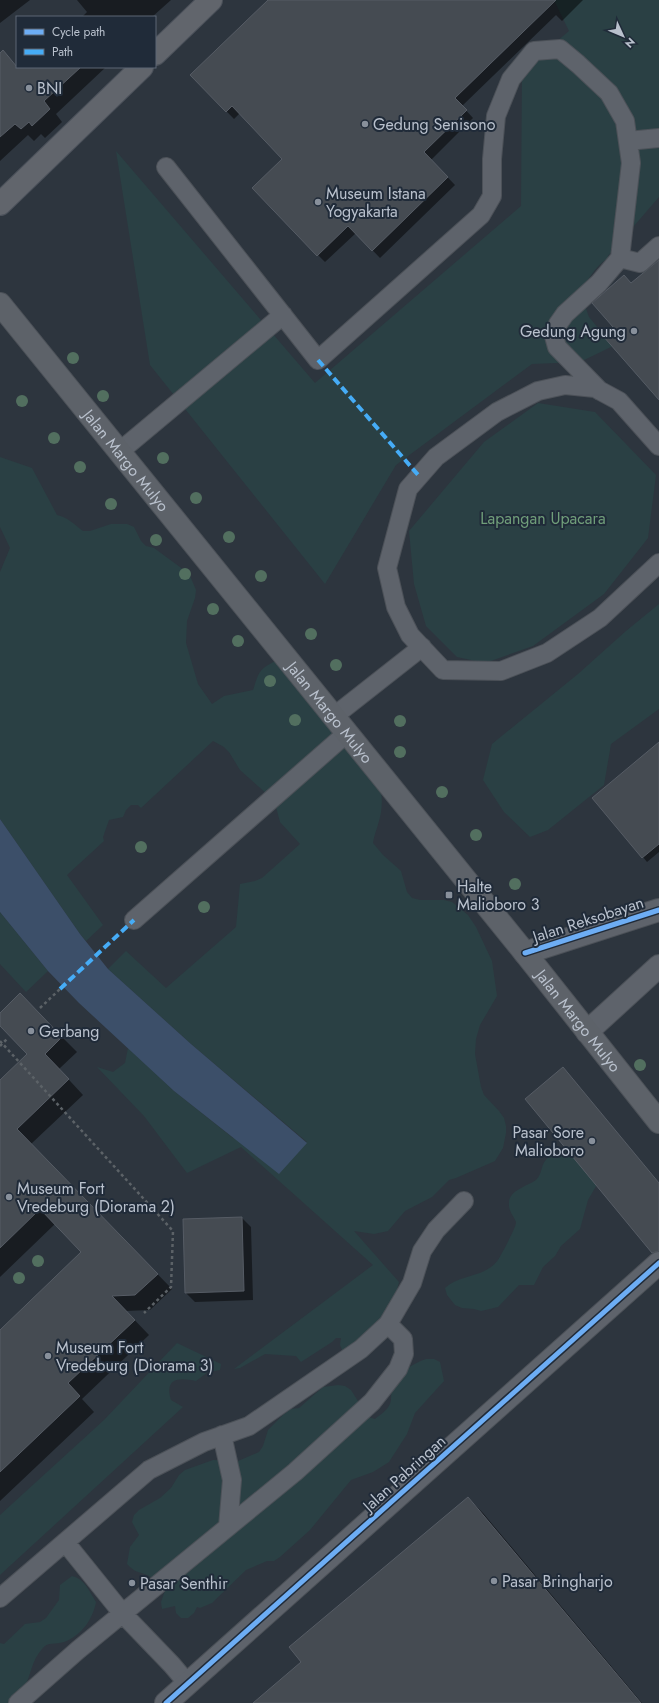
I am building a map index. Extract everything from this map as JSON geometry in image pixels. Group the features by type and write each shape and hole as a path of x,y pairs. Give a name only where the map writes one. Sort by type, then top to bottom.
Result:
{"main road":[{"path":"156,53 211,0"},
{"path":"0,204 141,68"},
{"name":"Jalan Margo Mulyo","path":"0,304 525,953 659,1122"}],"street":[{"name":"Jalan Reksobayan","path":"525,953 659,910"},
{"path":"587,1032 659,966"},
{"name":"Jalan Pabringan","path":"166,1703 659,1263"}],"lane":[{"path":"166,167 318,360 481,215 492,196 492,159 496,116 511,79 534,51 560,49 609,93 625,121 631,163 620,258 599,283 565,314 558,324 554,336 557,347 600,391"},
{"path":"628,142 659,138"},
{"path":"620,258 640,263 659,246"},
{"path":"120,452 283,315"},
{"path":"659,446 619,401 595,388 565,385 538,391 497,412 436,457 408,489 387,568 396,607 410,635 443,670 502,671 548,652 600,618 659,562"},
{"path":"333,717 422,647"},
{"path":"134,920 347,734"},
{"path":"0,1598 149,1470 204,1442 249,1426 361,1349 388,1324 412,1283 422,1251 436,1230 464,1201"},
{"path":"18,1703 78,1650 295,1472 372,1402 398,1369 404,1354 403,1339 388,1324"},
{"path":"222,1436 232,1480 228,1527"},
{"path":"65,1542 123,1614 172,1665 188,1684"}],"path":[{"path":"40,1008 60,989"},
{"path":"7,1039 1,1044 173,1231 172,1287 144,1313"}],"green space":[{"path":"554,0 659,0 659,197 608,256 608,259 596,268 580,292 589,317 613,346 580,362 532,364 396,465 325,584 150,365 116,151 315,383 521,206 522,71 569,31"},
{"name":"Lapangan Upacara","path":"538,403 595,412 656,475 648,538 604,594 533,646 485,663 457,657 426,626 414,584 409,531 484,442"},
{"path":"0,457 32,468 57,515 68,519 83,531 90,531 111,524 127,524 134,527 141,541 146,546 154,548 190,576 196,590 195,598 187,621 186,643 198,684 212,704 224,696 253,690 262,669 276,661 380,787 382,796 380,817 373,843 383,855 401,871 407,892 412,898 420,900 444,900 452,902 468,915 476,927 492,961 497,996 480,1025 476,1039 475,1054 481,1087 484,1095 504,1118 506,1133 503,1148 495,1161 449,1180 432,1197 405,1211 388,1231 374,1234 354,1231 399,1282 397,1290 399,1293 380,1323 343,1352 340,1345 341,1338 336,1338 301,1362 296,1356 265,1354 240,1368 234,1369 373,1265 241,1147 187,1173 144,1116 97,1067 113,1072 125,1063 128,1048 174,1091 233,1138 307,1142 191,1044 108,969 126,951 166,988 236,927 240,884 262,878 300,844 280,822 276,807 268,795 240,770 229,752 224,747 213,741 141,808 138,805 131,805 126,810 123,817 109,820 103,837 104,841 67,875 103,925 86,941 80,934 0,819 0,572 10,548 0,527"},
{"path":"659,604 659,709 611,744 604,785 548,830 530,837 504,812 483,780 492,744 578,674"},
{"path":"0,912 48,971 26,992 0,964"},
{"path":"572,1149 599,1181 588,1200 580,1229 561,1246 555,1256 543,1267 534,1285 519,1285 498,1307 481,1311 462,1308 455,1305 447,1295 445,1288 458,1280 479,1273 493,1266 498,1260 508,1241 516,1225 509,1206 512,1195 538,1178 546,1159 555,1154"},
{"path":"177,1343 221,1364 220,1370 208,1372 196,1381 179,1379 171,1383 169,1393 171,1400 183,1407 0,1575 0,1515 104,1420"},
{"path":"426,1359 434,1359 440,1362 444,1381 415,1413 407,1434 389,1462 373,1472 351,1480 310,1530 280,1557 274,1561 267,1561 246,1570 212,1603 200,1608 197,1607 194,1613 188,1618 181,1618 176,1613 175,1606 162,1609 161,1602 166,1588 127,1564 130,1547 139,1535 132,1522 134,1515 139,1510 160,1498 171,1488 179,1475 185,1470 213,1460 238,1461 259,1452 263,1446 268,1430 284,1414 291,1409 299,1408 323,1387 338,1385 345,1386 351,1390 368,1417 375,1419 389,1406 392,1389 399,1377 411,1366"},
{"path":"72,1576 83,1583 96,1602 89,1621 76,1636 64,1642 49,1644 44,1647 38,1654 21,1692 12,1703 0,1703 0,1643 4,1644 25,1624 40,1622 46,1618 59,1600 60,1585"}],"water":[{"path":"0,819 80,934 108,969 191,1044 307,1143 279,1174 174,1091 79,1003 48,971 0,912"}],"building":[{"name":"Gedung Senisono","path":"268,0 556,0 455,98 467,110 424,152 448,177 372,251 348,226 317,256 252,188 282,159 232,106 226,112 190,75"},
{"name":"BNI","path":"3,50 16,66 16,68 80,68 44,101 50,109 32,126 29,122 21,129 15,124 0,137 0,53"},
{"name":"Gedung Agung","path":"659,260 659,400 603,336 613,327 592,303 624,275 631,283"},
{"path":"659,742 659,844 642,858 592,798"},
{"path":"20,993 62,1037 45,1054 69,1079 17,1129 158,1274 135,1295 112,1296 135,1320 68,1383 80,1396 0,1472 0,1330 81,1252 40,1209 0,1248 0,1080 27,1054 0,1026 0,1013"},
{"name":"Pasar Sore Malioboro","path":"563,1067 659,1183 659,1251 652,1253 525,1099"},
{"path":"242,1217 244,1291 185,1293 183,1219"},
{"path":"468,1497 641,1703 253,1703 301,1662 289,1647"}],"marked path":[{"path":"318,360 419,476"},
{"path":"60,989 134,920"}],"cycle path":[{"path":"525,953 659,910"},
{"path":"166,1703 659,1263"}],"place":[{"name":"BNI","path":"29,88"},
{"name":"Gedung Senisono","path":"365,124"},
{"name":"Museum Istana Yogyakarta","path":"318,202"},
{"name":"Gedung Agung","path":"634,331"},
{"name":"Halte Malioboro 3","path":"449,895"},
{"name":"Gerbang","path":"31,1031"},
{"name":"Pasar Sore Malioboro","path":"592,1141"},
{"name":"Museum Fort Vredeburg (Diorama 2)","path":"9,1197"},
{"name":"Museum Fort Vredeburg (Diorama 3)","path":"48,1356"},
{"name":"Pasar Bringharjo","path":"494,1581"},
{"name":"Pasar Senthir","path":"132,1583"}]}
